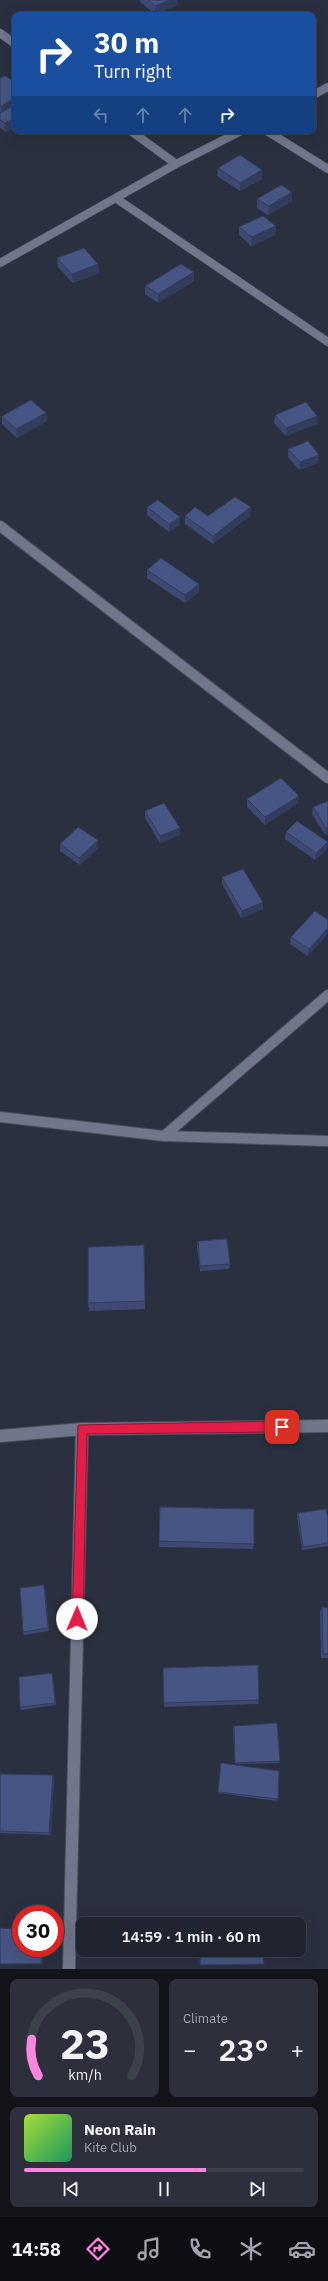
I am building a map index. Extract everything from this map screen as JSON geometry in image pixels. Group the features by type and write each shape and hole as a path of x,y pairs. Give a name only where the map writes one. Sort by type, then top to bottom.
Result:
{"street":[{"path":"0,33 12,42"},
{"path":"316,93 328,87"},
{"path":"135,134 176,164"},
{"path":"0,263 117,199 176,164 235,134"},
{"path":"272,134 328,170"},
{"path":"117,199 328,342"},
{"path":"0,526 328,778"},
{"path":"164,1136 328,995"},
{"path":"0,1117 164,1136 328,1141"},
{"path":"0,1436 82,1429 328,1426"},
{"path":"69,1969 82,1429"}],"building":[{"path":"148,0 170,0 155,6"},
{"path":"5,76 12,80 12,100 1,106 0,105 0,78"},
{"path":"12,107 12,120 5,123 0,120 0,113"},
{"path":"240,155 262,170 240,183 218,168"},
{"path":"281,185 292,192 269,206 257,199"},
{"path":"263,216 276,226 252,237 239,227"},
{"path":"84,248 98,264 72,274 57,258"},
{"path":"181,264 194,272 158,294 145,286"},
{"path":"31,400 46,413 16,429 2,416"},
{"path":"306,402 317,416 286,428 275,415"},
{"path":"308,441 319,455 300,462 288,449"},
{"path":"235,497 251,507 213,536 185,516 195,507 208,516"},
{"path":"158,500 180,517 169,524 147,507"},
{"path":"161,558 199,584 185,595 147,570"},
{"path":"281,778 299,796 265,817 247,799"},
{"path":"328,801 328,827 326,828 313,807"},
{"path":"164,803 180,828 160,836 145,811"},
{"path":"297,821 328,842 316,853 286,832"},
{"path":"78,827 98,840 79,858 60,844"},
{"path":"243,869 263,902 242,911 222,877"},
{"path":"315,911 328,920 328,928 309,949 291,937"},
{"path":"227,1239 230,1264 200,1266 198,1241"},
{"path":"144,1245 145,1301 88,1303 88,1247"},
{"path":"160,1507 254,1509 254,1544 159,1541"},
{"path":"326,1509 328,1520 328,1543 303,1547 298,1513"},
{"path":"44,1585 48,1628 23,1632 20,1588"},
{"path":"322,1607 328,1608 328,1654 323,1654"},
{"path":"258,1665 259,1700 164,1703 163,1668"},
{"path":"52,1673 55,1703 20,1707 19,1677"},
{"path":"277,1723 280,1761 235,1763 234,1726"},
{"path":"221,1763 279,1771 278,1799 218,1792"},
{"path":"0,1774 53,1775 49,1833 0,1831"},
{"path":"0,1928 12,1929 12,1957 41,1957 41,1964 0,1964"},
{"path":"200,1957 264,1957 264,1964 200,1965"}],"route":[{"path":"77,1619 82,1429 282,1427"}]}
